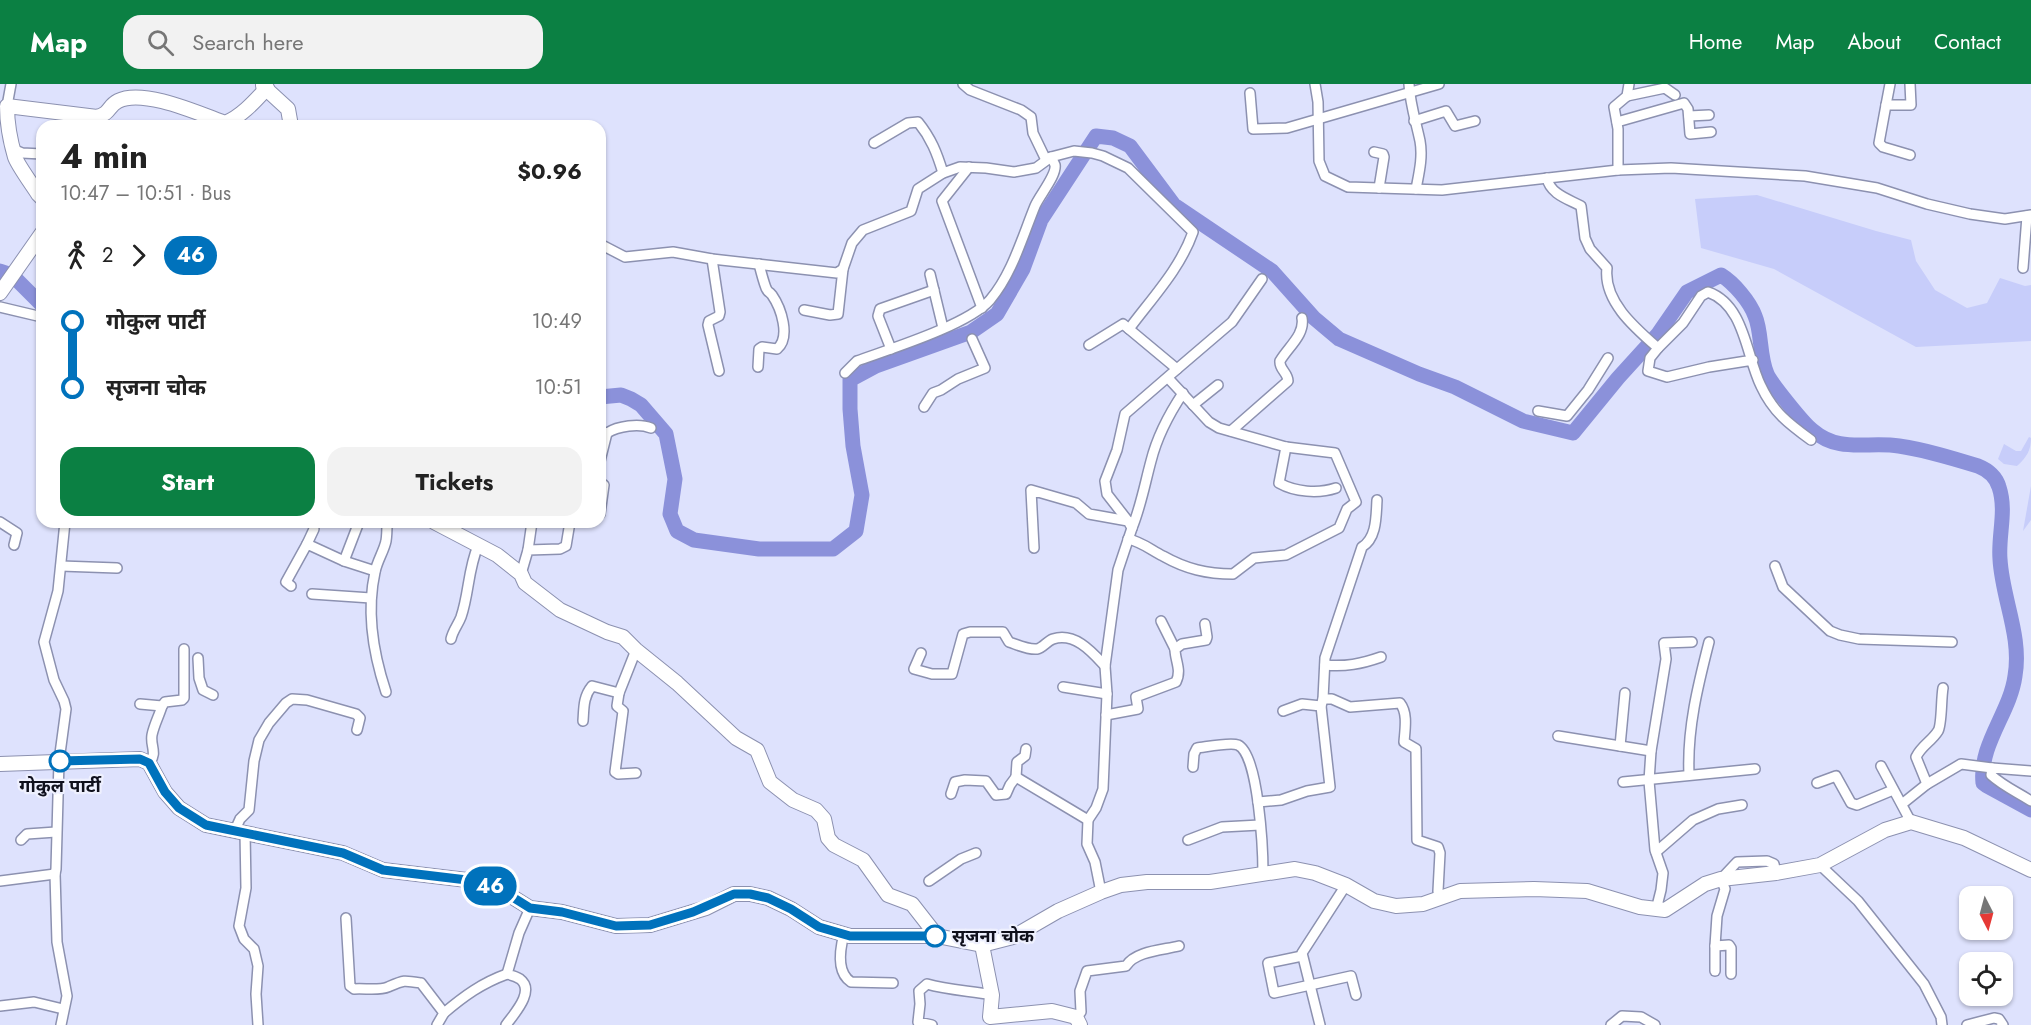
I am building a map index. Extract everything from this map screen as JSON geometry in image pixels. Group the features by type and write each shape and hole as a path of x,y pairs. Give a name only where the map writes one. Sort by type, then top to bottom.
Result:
{"street":[{"path":"11,84 7,106 8,131 15,150 15,158 36,191"},
{"path":"845,373 857,361 943,328 982,308 1009,269 1039,197 1054,174 1055,165 1048,159 1033,133 1031,117 1021,110 969,90 963,84"},
{"path":"1315,84 1319,118 1319,161 1325,176 1348,187 1453,189 1618,170 1671,168 1805,176 1876,188 1927,204 1970,214 2005,219 2029,215 2023,268"},
{"path":"1250,93 1253,129 1287,128 1409,89 1439,84"},
{"path":"1627,96 1629,84"},
{"path":"1890,84 1878,143 1883,147 1910,155"},
{"path":"1886,105 1911,105 1910,84"},
{"path":"230,120 255,101 265,86 288,109 290,120"},
{"path":"1618,170 1617,122 1614,107 1627,96 1665,88 1675,95"},
{"path":"1409,89 1420,142 1421,163 1416,189"},
{"path":"7,106 97,117 107,114 116,101 129,97 162,100 217,120"},
{"path":"1617,122 1684,103 1687,104 1690,134 1711,132"},
{"path":"1414,120 1446,111 1455,126 1475,121"},
{"path":"1689,116 1708,115"},
{"path":"874,143 909,123 918,122 936,150 943,173"},
{"path":"15,150 36,154"},
{"path":"804,310 830,315 838,314 843,269 852,243 863,230 911,211 918,189 943,173 960,167 1014,172 1036,168 1048,159 1074,151 1103,156 1128,168 1193,232 1174,270 1129,329"},
{"path":"1374,152 1383,154 1384,157 1379,188"},
{"path":"969,167 942,201 982,308"},
{"path":"1547,178 1558,195 1581,206 1585,238 1590,249 1607,268 1605,281 1623,315 1658,348"},
{"path":"0,293 36,242"},
{"path":"606,247 625,257 674,252 712,259 832,273 843,269"},
{"path":"712,259 720,312 719,316 709,321 708,325 719,371"},
{"path":"758,367 759,349 762,347 777,349 782,345 784,337 782,315 772,296 766,290 759,264"},
{"path":"930,274 943,328"},
{"path":"1130,525 1107,494 1105,482 1117,450 1125,414 1232,322 1262,279"},
{"path":"891,349 878,315 880,309 934,290"},
{"path":"1753,360 1667,377 1648,371 1650,358 1683,323 1701,297 1708,292 1719,296 1731,308 1753,360 1760,386 1782,418 1811,440"},
{"path":"0,307 36,316"},
{"path":"1231,431 1288,381 1280,367 1280,361 1301,333 1302,318"},
{"path":"1089,345 1123,324 1177,369"},
{"path":"924,407 933,393 985,368 972,339"},
{"path":"1538,411 1567,416 1594,381 1608,358"},
{"path":"1128,539 1150,547 1160,555 1191,570 1233,574 1254,558 1286,555 1339,528 1347,509 1356,502 1340,468 1337,455 1286,447 1209,422 1168,378"},
{"path":"1193,405 1218,385"},
{"path":"1101,892 1095,862 1087,844 1088,820 1096,808 1103,789 1107,694 1105,666 1118,570 1151,461 1173,407 1183,393"},
{"path":"606,432 643,425 651,428"},
{"path":"1286,447 1279,483 1314,492 1336,488"},
{"path":"1034,548 1031,490 1076,503 1089,514 1130,525"},
{"path":"1258,802 1281,800 1307,790 1330,787 1322,702 1325,658 1362,547 1367,544 1374,531 1377,500"},
{"path":"0,522 17,533 14,545"},
{"path":"62,1025 67,996 57,942 55,874 59,761 66,709 54,680 44,642 58,591 64,528"},
{"path":"344,561 357,528"},
{"path":"386,692 377,666 370,623 375,571 386,542 387,528"},
{"path":"445,528 497,555 521,574 525,583 560,610 623,637 736,738 757,750 770,782 793,800 816,810 824,819 828,838 834,845 863,860 888,895 912,904 937,936"},
{"path":"521,574 531,528"},
{"path":"528,550 560,549 566,546 569,528"},
{"path":"291,586 286,582 314,529"},
{"path":"307,544 344,561 375,571"},
{"path":"451,639 460,619 472,560 478,546"},
{"path":"61,566 117,568"},
{"path":"1776,566 1783,587 1830,631 1859,639 1952,642"},
{"path":"312,594 371,598"},
{"path":"1106,715 1138,709 1136,697 1176,682 1179,666 1175,648 1161,621"},
{"path":"1175,648 1182,644 1206,640 1205,624"},
{"path":"921,653 914,669 932,674 952,674 963,634 1003,632 1009,642 1039,649 1053,639 1070,638 1084,645 1105,666"},
{"path":"1656,910 1663,873 1656,852 1649,781 1666,659 1664,644 1692,642"},
{"path":"1689,774 1689,748 1696,696 1709,642"},
{"path":"149,763 154,750 152,737 162,706 165,702 184,698 184,649"},
{"path":"636,650 619,693 617,706 623,711 615,772 618,774 636,772"},
{"path":"1325,665 1360,664 1381,657"},
{"path":"198,658 202,690 213,695"},
{"path":"184,676 199,678"},
{"path":"584,722 584,703 592,686 619,693"},
{"path":"1063,687 1107,694"},
{"path":"1927,783 1916,757 1921,747 1938,731 1943,688"},
{"path":"1620,746 1625,693"},
{"path":"258,1025 256,994 258,966 254,949 244,939 239,926 246,888 240,819 249,810 254,761 259,740 269,723 292,699 307,700 356,714 360,718 357,730"},
{"path":"1283,711 1302,704 1332,699 1350,707 1400,703 1404,708 1406,726 1404,742 1416,749 1417,840 1438,847 1440,853 1439,899"},
{"path":"140,704 162,706"},
{"path":"1558,736 1652,751"},
{"path":"1193,767 1197,748 1236,744 1243,749 1251,763 1258,802 1264,844 1263,874"},
{"path":"951,794 955,782 965,780 986,781 996,795 1006,794 1016,777 1017,762 1025,756 1026,749"},
{"path":"0,765 140,759 149,763 165,792 179,808 206,825 343,853 383,870 478,882 498,888 530,908 562,912 616,926 650,925 706,908 734,894 750,894 768,898 791,909 819,927 850,936 937,936 982,945 1013,937 1058,911 1101,892 1135,883 1210,882 1295,868 1346,885 1374,901 1396,906 1415,906 1460,891 1534,889 1598,894 1656,910 1665,910 1705,884 1721,879 1820,866 1885,830 1911,822 1964,838 2031,870"},
{"path":"1902,804 1927,783 1961,764 2031,771"},
{"path":"1881,766 1911,822"},
{"path":"1992,768 1991,774 2001,785 2031,801"},
{"path":"1623,782 1755,769"},
{"path":"1817,783 1836,776 1851,803 1857,805 1893,790"},
{"path":"1016,777 1088,820"},
{"path":"1656,852 1693,820 1718,809 1742,805"},
{"path":"1188,840 1222,827 1260,825"},
{"path":"21,840 27,834 56,832"},
{"path":"929,880 976,853"},
{"path":"1820,866 1858,901 1924,984 1941,1017 1942,1025"},
{"path":"0,881 55,874"},
{"path":"1715,971 1715,928 1725,889 1721,879"},
{"path":"1320,1025 1302,953 1346,885"},
{"path":"507,974 519,933 530,908"},
{"path":"346,918 350,986 354,989 387,987 394,982 402,981 421,983 444,1012"},
{"path":"844,934 840,950 846,978 851,981 893,983"},
{"path":"982,945 992,995 990,1021 1052,1011 1078,1021 1081,1012 1080,992 1087,970 1125,966 1130,960 1141,955 1179,946"},
{"path":"1715,946 1729,945 1731,948 1731,975"},
{"path":"1302,956 1268,963 1274,993 1351,976 1356,995"},
{"path":"437,1025 444,1012 468,993 487,981 507,974 521,980 525,985 525,1000 506,1025"},
{"path":"932,1025 918,1022 919,991 927,984 992,995"},
{"path":"0,1006 34,1002 63,1009"},
{"path":"1611,1025 1622,1016 1641,1017 1655,1025"},
{"path":"1966,1025 1999,1018 2004,1025"}],"shaded area":[{"path":"1757,195 1911,240 1916,261 1935,290 1967,308 1987,303 2000,278 2025,286 2031,285 2031,341 1916,347 1774,269 1701,248 1695,199"},
{"path":"2029,437 2031,438 2029,450 2017,466 2004,464 1998,459 2004,444 2016,451 2021,451"},
{"path":"2031,486 2031,520 2023,531"}],"waterway":[{"path":"606,396 621,395 641,405 666,434 675,479 670,514 677,531 694,540 759,549 833,549 856,531 862,495 853,446 850,380 876,366 971,332 997,314 1023,269 1041,220 1096,136 1113,138 1130,146 1174,205 1272,271 1314,318 1339,339 1455,387 1523,421 1573,433 1658,334 1687,292 1721,275 1736,288 1753,311 1759,329 1767,374 1795,412 1812,430 1833,442 1843,444 1899,446 1939,455 1978,466 1996,480 2002,505 2000,550 2002,574 2014,632 2016,661 2012,690 1986,755 1983,783 2031,810"},
{"path":"0,271 12,275 36,299"}],"bus line":[{"name":"46","path":"60,761 140,759 149,763 165,792 179,808 206,825 343,853 383,870 467,880 498,888 530,908 562,912 616,926 650,925 706,908 734,894 750,894 768,898 791,909 819,927 850,936 935,936"}],"place":[{"name":"गोकुल पार्टी","path":"60,761"},
{"name":"सृजना चोक","path":"935,936"}]}
